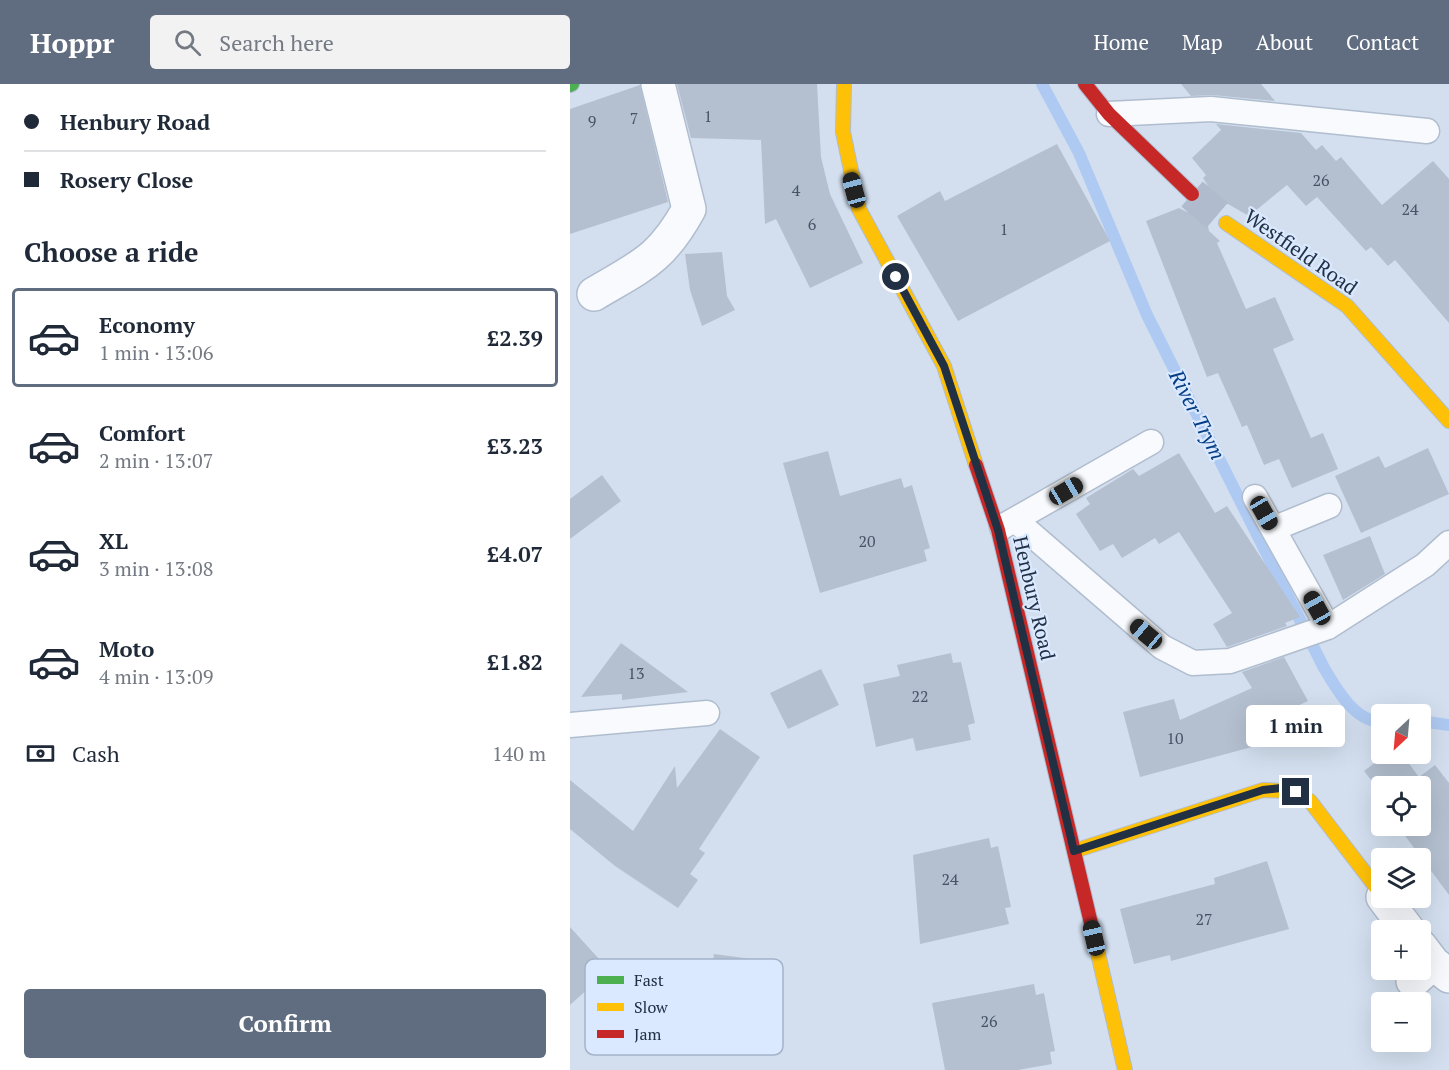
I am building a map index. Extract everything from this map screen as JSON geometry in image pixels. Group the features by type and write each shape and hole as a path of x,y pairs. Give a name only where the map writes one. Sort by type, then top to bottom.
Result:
{"main road":[{"name":"Henbury Road","path":"844,84 843,132 859,209 944,366 1006,525 1074,851 1125,1070"},
{"path":"1085,84 1109,114 1192,194"},
{"name":"Westfield Road","path":"1226,224 1347,306 1449,421"},
{"path":"1074,851 1263,790 1281,788 1296,792 1310,801 1371,881"}],"street":[{"path":"594,294 654,258 673,237 689,209 658,84"},
{"path":"1391,908 1400,920"}],"lane":[{"path":"1109,114 1211,109 1427,131"},
{"path":"1151,442 1006,525 1162,647 1193,663 1230,661 1328,627 1425,565 1449,543"},
{"path":"1255,497 1328,627"},
{"path":"1274,529 1329,506"},
{"path":"570,725 707,713"}],"building":[{"path":"677,84 817,84 821,157 830,194 863,263 810,288 776,219 765,224 761,140 691,138"},
{"path":"1181,84 1261,84 1275,101 1212,95 1191,96"},
{"path":"640,85 668,202 570,234 570,109"},
{"path":"1216,124 1301,133 1316,150 1322,145 1336,161 1341,157 1382,205 1433,161 1449,179 1449,323 1395,260 1388,266 1371,247 1366,251 1317,197 1306,206 1287,185 1249,216 1228,204 1217,206 1210,213 1207,221 1209,231 1220,241 1217,243 1246,309 1275,297 1294,340 1273,349 1311,438 1323,433 1338,469 1292,488 1279,459 1264,465 1247,425 1242,427 1218,373 1207,377 1146,221 1179,208 1187,212 1197,212 1206,207 1210,199 1210,189 1203,178 1206,175 1192,158 1221,130"},
{"path":"1057,144 1110,241 958,321 897,216 940,191 945,201"},
{"path":"722,252 727,296 735,310 702,326 690,290 685,254"},
{"path":"1428,448 1449,494 1361,533 1335,476 1379,456 1385,468"},
{"path":"828,451 840,496 901,478 904,488 912,485 930,548 924,550 927,561 820,593 783,463"},
{"path":"1179,453 1215,513 1227,506 1300,617 1285,623 1287,626 1227,647 1213,624 1232,613 1179,532 1159,544 1155,538 1122,558 1113,544 1100,551 1076,514 1090,504 1086,498 1133,469 1139,476"},
{"path":"602,475 621,501 570,539 570,499"},
{"path":"1370,536 1385,574 1343,600 1323,555"},
{"path":"621,643 688,692 622,700 622,694 581,697"},
{"path":"951,653 953,663 961,662 975,723 968,725 971,740 916,751 913,738 876,747 863,684 900,676 897,665"},
{"path":"1284,657 1308,701 1280,714 1283,719 1251,733 1252,747 1140,777 1123,712 1174,699 1180,720 1252,688 1242,672"},
{"path":"821,669 839,705 788,729 770,693"},
{"path":"720,729 760,757 699,849 705,853 690,874 698,880 678,908 615,866 570,829 570,780 633,831 675,766 677,788"},
{"path":"1373,764 1409,764 1418,776 1371,776 1371,780 1364,771"},
{"path":"1435,765 1449,783 1449,895 1431,871 1431,848 1414,848 1405,836 1431,836 1431,776 1420,776"},
{"path":"989,838 991,848 998,846 1011,907 1005,908 1009,924 920,944 913,855"},
{"path":"1267,861 1289,929 1171,961 1170,955 1134,964 1120,909 1215,884 1214,878"},
{"path":"570,927 599,959 585,959 585,992 570,1005"},
{"path":"714,954 752,959 713,959"},
{"path":"1034,984 1036,995 1044,993 1055,1051 1050,1052 1052,1064 1018,1070 945,1070 932,1003"}],"waterway":[{"name":"River Trym","path":"1042,84 1079,153 1147,315 1324,668 1347,703 1355,711 1371,720"},
{"name":"River Trym","path":"1431,723 1449,725"}],"tunnel":[{"path":"1192,194 1226,223"}],"traffic: slow":[{"path":"844,84 843,132 859,209 944,366 976,465"},
{"path":"1226,223 1347,306 1449,421"},
{"path":"1074,851 1263,790 1287,791 1310,801 1371,881"},
{"path":"1094,936 1125,1070"}],"traffic: jam":[{"path":"1085,84 1109,114 1192,194"},
{"path":"976,465 998,530 1094,936"}],"route":[{"path":"896,277 944,366 998,530 1074,851 1263,790 1281,788 1296,792"}]}
